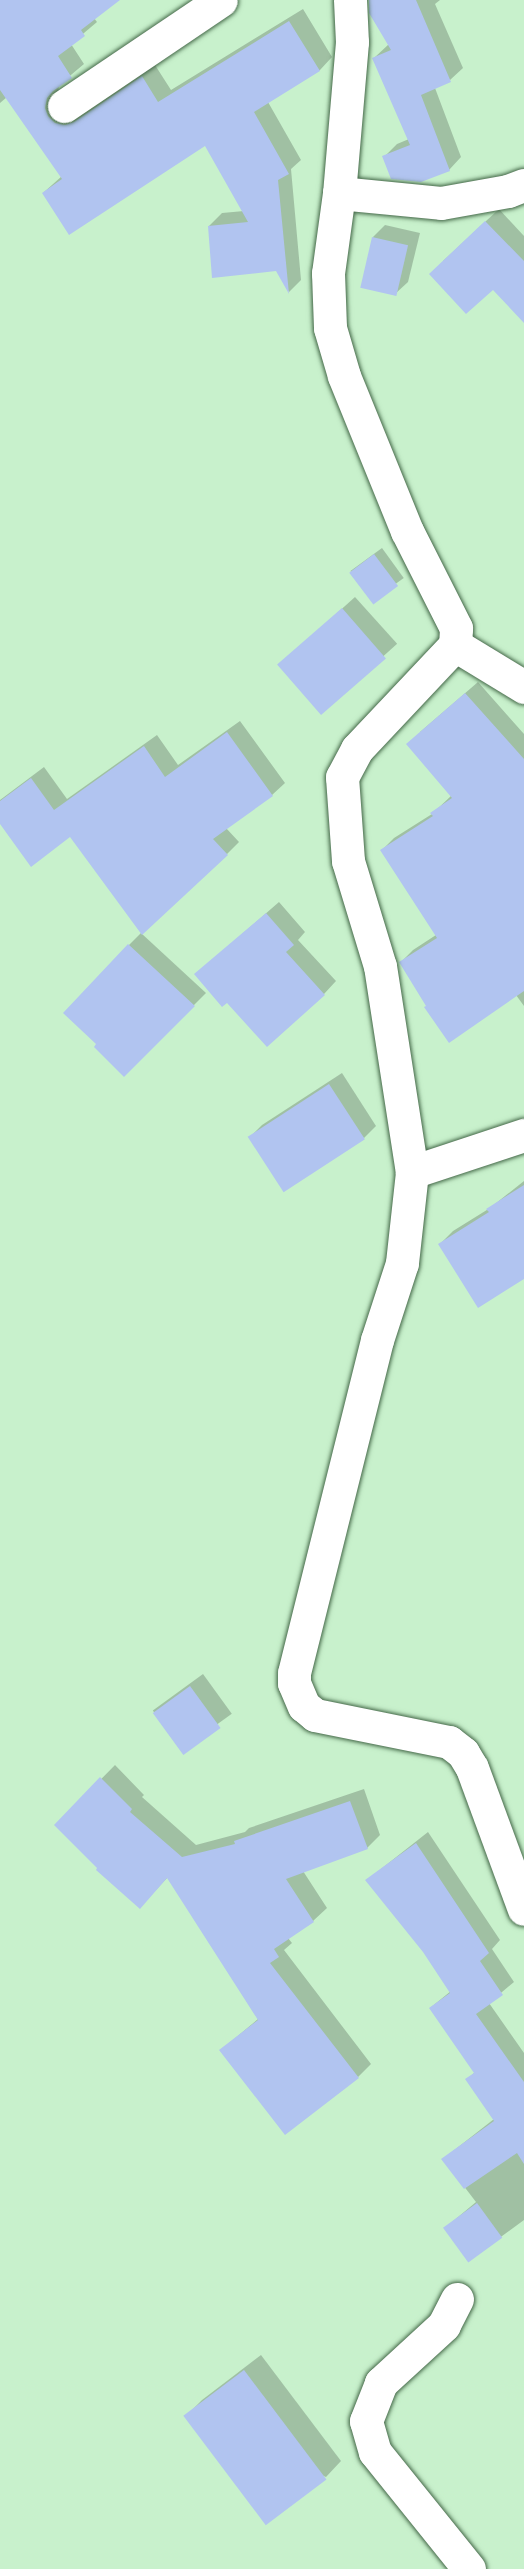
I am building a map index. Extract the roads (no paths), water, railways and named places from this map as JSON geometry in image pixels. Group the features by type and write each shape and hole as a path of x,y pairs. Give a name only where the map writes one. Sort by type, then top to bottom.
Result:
{"street":[{"path":"64,106 221,0"},
{"path":"350,0 352,42 339,193 328,273 330,328 344,376 407,531 456,628 455,645 357,749 342,777 348,861 380,966 412,1172 402,1263 377,1340 294,1673 294,1683 304,1706 315,1715 449,1742 463,1753 472,1768 524,1909"},
{"path":"339,193 441,203 524,185"},
{"path":"455,645 524,687"},
{"path":"412,1172 524,1135"},
{"path":"457,2299 444,2325 381,2384 366,2421 375,2452 468,2569"}]}
